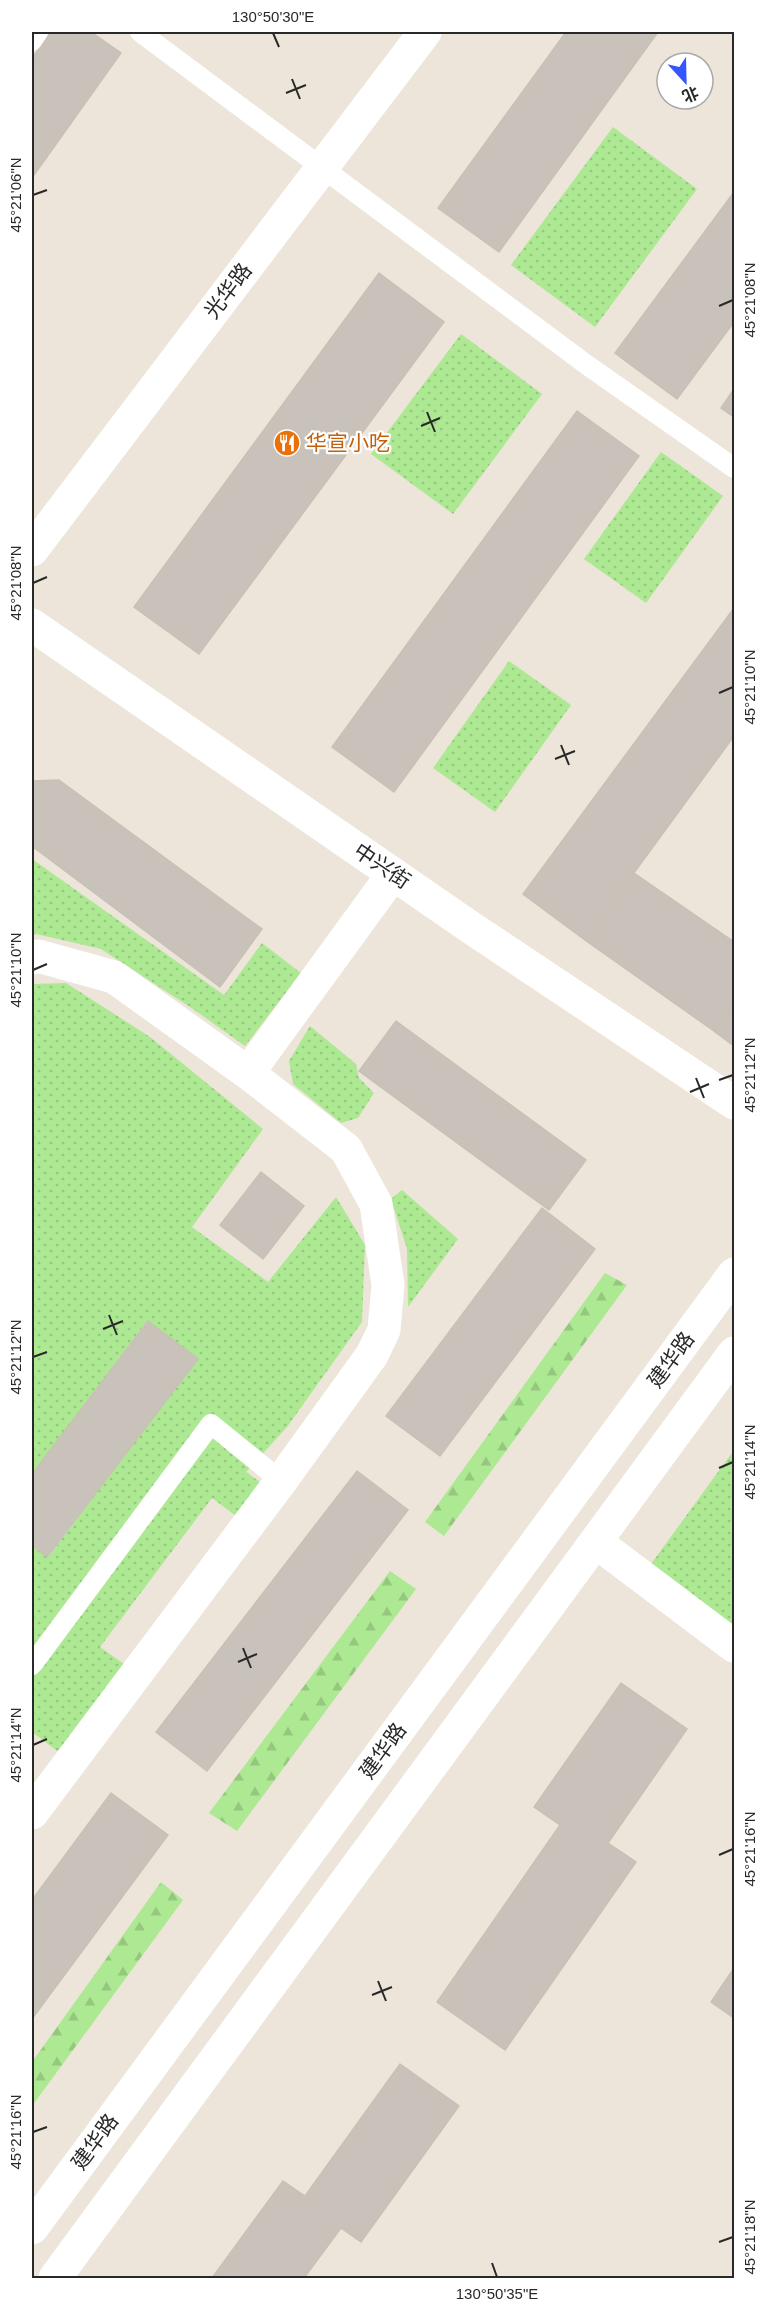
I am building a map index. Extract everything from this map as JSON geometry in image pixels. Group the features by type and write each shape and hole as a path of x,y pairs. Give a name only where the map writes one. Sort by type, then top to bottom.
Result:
{"street":[{"name":"光华路","path":"32,550 425,32"},
{"name":"中兴街","path":"33,629 735,1103"},
{"path":"248,1073 393,874"},
{"path":"32,958 38,956 114,977 248,1073 346,1149 376,1204 388,1285 384,1330 372,1355 281,1481 32,1813"},
{"name":"建华路","path":"32,2228 735,1274"},
{"path":"55,2278 735,1353"},
{"path":"596,1542 735,1646"}],"lane":[{"path":"32,41 38,32"},
{"path":"140,32 587,365 735,468"},
{"path":"32,1665 212,1424 281,1481"}],"green space":[{"path":"613,127 697,189 595,327 511,265"},
{"path":"461,334 542,394 453,514 371,454"},
{"path":"661,452 723,496 646,603 584,559"},
{"path":"509,661 571,705 495,812 433,768"},
{"path":"32,859 224,995 262,943 301,973 245,1046 101,949 32,935"},
{"path":"66,983 150,1037 263,1129 192,1227 268,1282 336,1197 365,1245 362,1322 287,1427 246,1472 260,1482 236,1516 212,1498 100,1647 124,1664 60,1753 32,1732 32,1545 48,1557 198,1359 147,1321 32,1474 32,984"},
{"path":"310,1026 356,1064 359,1078 374,1093 358,1118 341,1123 293,1084 289,1061"},
{"path":"402,1190 458,1239 408,1307 407,1249 391,1199"},
{"path":"605,1273 627,1285 444,1536 425,1522"},
{"path":"734,1450 734,1658 635,1586"},
{"path":"390,1571 416,1589 237,1831 209,1813"},
{"path":"161,1882 183,1900 32,2106 32,2062"}],"building":[{"path":"51,32 91,32 121,53 32,178 32,58"},
{"path":"566,32 658,32 499,252 438,208"},
{"path":"734,192 734,322 677,399 615,353"},
{"path":"379,273 444,322 199,654 134,607"},
{"path":"734,389 734,417 721,408"},
{"path":"577,411 639,456 394,792 332,747"},
{"path":"734,608 734,736 585,940 523,894"},
{"path":"59,780 262,929 220,987 32,846 32,781"},
{"path":"634,873 734,942 734,1003 714,1031 585,940"},
{"path":"734,1003 734,1046 714,1031"},
{"path":"396,1021 586,1160 549,1210 359,1071"},
{"path":"261,1172 304,1206 263,1259 220,1225"},
{"path":"542,1208 595,1249 440,1456 386,1416"},
{"path":"148,1321 198,1359 47,1557 32,1545 32,1474"},
{"path":"357,1471 408,1510 207,1771 156,1732"},
{"path":"621,1683 687,1729 608,1843 636,1862 505,2050 437,2002 560,1825 534,1807"},
{"path":"111,1793 168,1835 32,2019 32,1900"},
{"path":"734,1968 734,2018 711,2002"},
{"path":"400,2064 459,2106 361,2242 341,2228 304,2278 212,2278 283,2181 305,2196"}],"place":[{"name":"华宣小吃","path":"287,443"}]}
